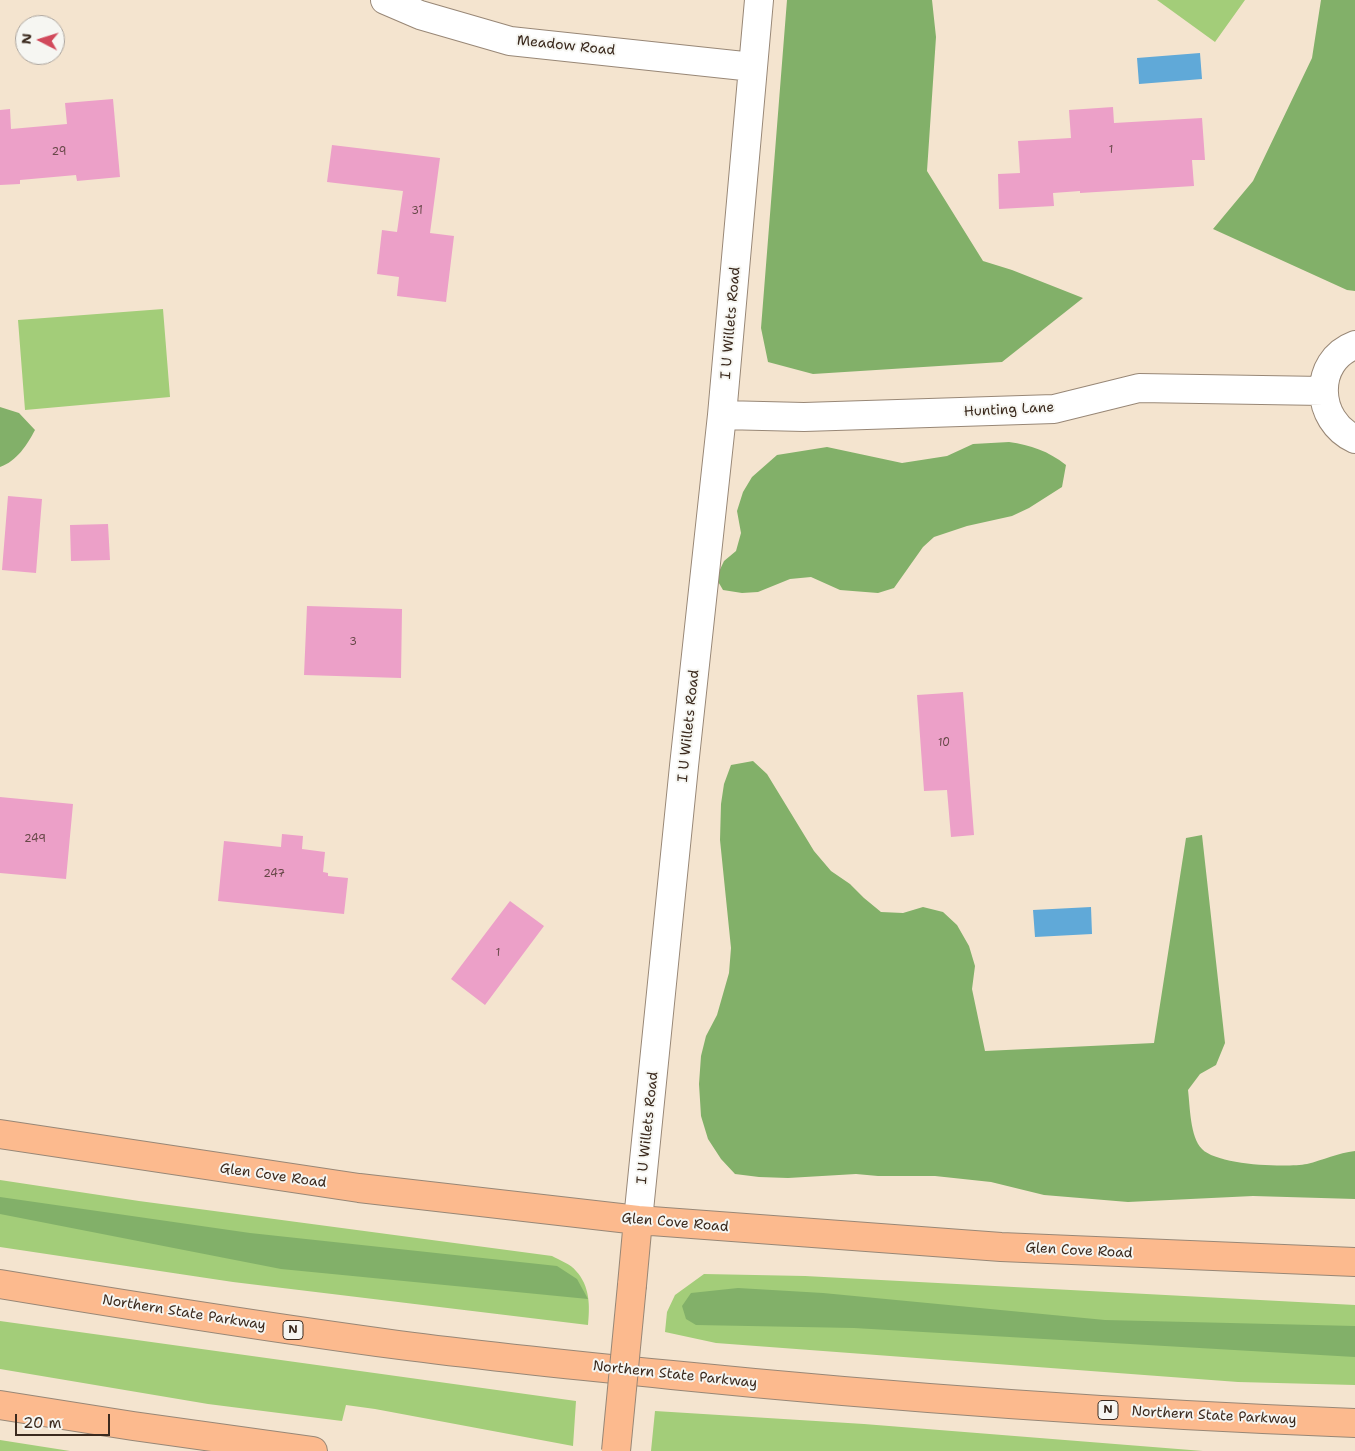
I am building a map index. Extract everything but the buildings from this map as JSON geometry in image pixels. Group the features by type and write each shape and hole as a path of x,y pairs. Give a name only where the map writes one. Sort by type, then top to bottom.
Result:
{"main road":[{"name":"Glen Cove Road","path":"0,1134 359,1188 638,1220 1001,1247 1355,1262"},
{"name":"I U Willets Road","path":"616,1451 638,1220"},
{"name":"Northern State Parkway","path":"0,1284 156,1310 402,1345 587,1366 827,1390 941,1399 1084,1409 1355,1423"},
{"path":"0,1405 313,1451"}],"street":[{"name":"Meadow Road","path":"385,0 420,15 510,41 754,67"},
{"name":"I U Willets Road","path":"638,1220 722,415 759,0"},
{"path":"1355,345 1348,347 1335,359 1326,374 1323,391 1325,406 1331,420 1341,431 1355,439"},
{"name":"Hunting Lane","path":"722,415 804,417 1054,409 1139,388 1323,391"}],"green space":[{"path":"787,0 932,0 936,37 927,171 983,261 1012,270 1083,298 1002,362 813,374 768,362 761,328"},
{"path":"1157,0 1245,0 1215,42"},
{"path":"1321,0 1355,0 1355,291 1347,290 1213,229 1253,181 1312,58"},
{"path":"163,309 170,397 25,410 18,320"},
{"path":"0,407 19,413 35,430 25,447 16,457 0,467"},
{"path":"1009,442 1039,449 1066,465 1062,487 1029,508 1012,516 967,526 934,537 923,547 894,588 878,593 840,590 811,577 790,579 758,592 742,593 723,590 716,578 724,561 736,551 741,533 737,511 743,492 752,477 777,455 827,447 902,463 947,456 973,444"},
{"path":"753,761 767,774 814,851 831,871 850,884 881,912 903,913 923,907 943,912 957,925 969,946 975,966 972,989 985,1051 1154,1043 1186,838 1202,835 1225,1043 1216,1065 1200,1074 1188,1090 1191,1121 1195,1137 1202,1149 1210,1154 1222,1159 1252,1164 1283,1166 1307,1164 1355,1151 1355,1199 1253,1196 1128,1202 1044,1195 991,1182 935,1176 856,1174 788,1178 735,1174 721,1159 708,1139 701,1116 699,1084 701,1056 706,1036 717,1015 729,973 731,948 720,840 721,804 724,784 731,765"},
{"path":"0,1180 139,1201 552,1256 568,1264 581,1277 588,1296 588,1325 233,1282 0,1247"},
{"path":"0,1197 250,1233 557,1266 577,1279 588,1299 281,1269 0,1214"},
{"path":"704,1274 805,1276 1355,1305 1355,1385 1238,1382 716,1343 665,1332 667,1312 675,1295"},
{"path":"738,1288 823,1293 1105,1320 1355,1326 1355,1357 854,1328 696,1325 686,1319 682,1306 691,1293"},
{"path":"0,1321 576,1401 573,1446 346,1405 342,1421 208,1404 0,1369"},
{"path":"655,1411 864,1424 1203,1451 651,1451"},
{"path":"0,1440 70,1451 0,1451"}],"water":[{"path":"1200,53 1202,79 1139,84 1137,58"},
{"path":"1091,907 1092,934 1035,937 1033,910"}]}
